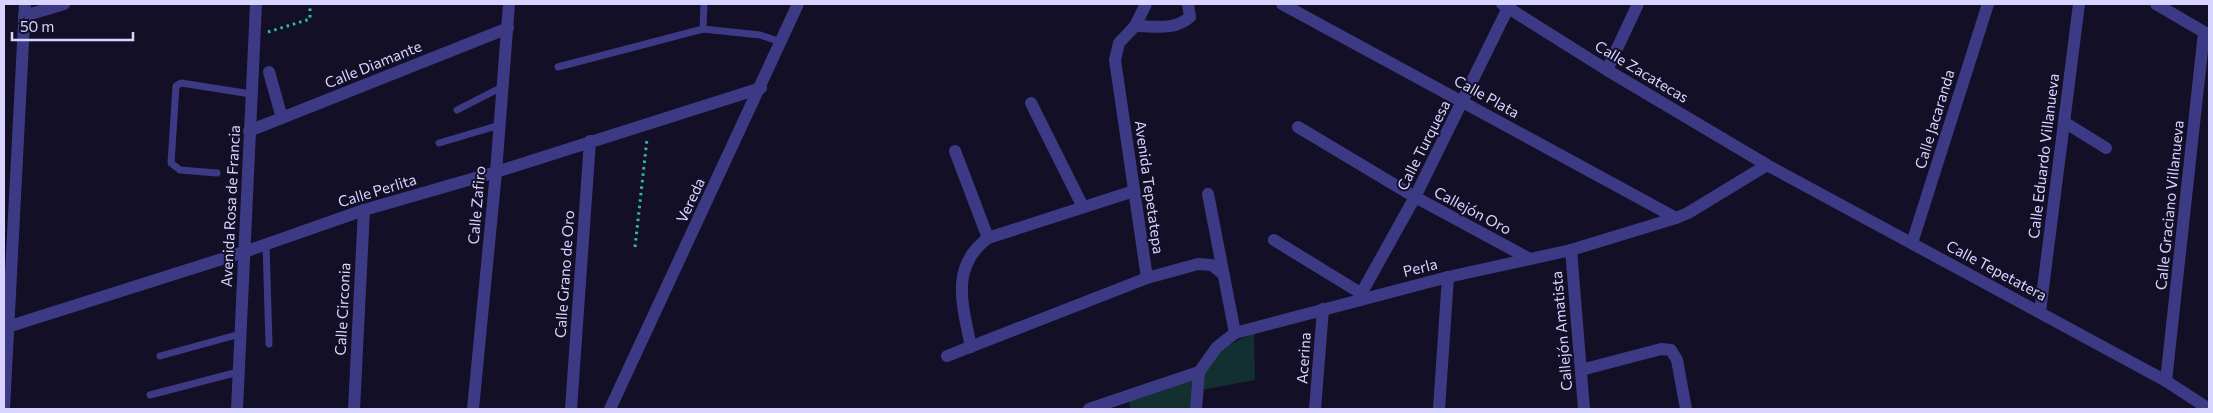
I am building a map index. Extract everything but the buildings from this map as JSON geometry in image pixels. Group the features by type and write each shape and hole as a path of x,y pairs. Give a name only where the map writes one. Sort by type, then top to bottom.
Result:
{"street":[{"path":"4,409 6,327 25,10 64,4"},
{"name":"Avenida Rosa de Francia","path":"237,409 256,4"},
{"name":"Calle Zafiro","path":"473,409 496,172 509,4"},
{"name":"Vereda","path":"610,409 798,4"},
{"name":"Avenida Tepetatepa","path":"1146,4 1135,26 1119,43 1115,60 1147,278 1198,264 1212,265 1224,275"},
{"path":"1135,26 1171,26 1181,24 1190,17 1188,4"},
{"name":"Calle Plata","path":"1282,4 1676,218"},
{"path":"1607,70 1638,4"},
{"name":"Calle Jacaranda","path":"1912,243 1988,4"},
{"name":"Calle Eduardo Villanueva","path":"2040,312 2079,4"},
{"name":"Calle Turquesa","path":"1364,296 1464,102 1507,5"},
{"name":"Calle Zacatecas","path":"1507,5 1607,70 1766,165"},
{"path":"2159,5 2207,34"},
{"name":"Calle Diamante","path":"249,131 508,28"},
{"name":"Calle Graciano Villanueva","path":"2166,381 2207,34"},
{"path":"269,72 282,118"},
{"name":"Calle Perlita","path":"6,327 244,252 364,210 496,172 760,88"},
{"path":"1031,102 1083,207"},
{"path":"2064,122 2106,148"},
{"name":"Callejón Oro","path":"1298,127 1415,197 1530,259"},
{"name":"Calle Grano de Oro","path":"570,409 590,141"},
{"path":"955,152 988,238"},
{"name":"Calle Tepetatera","path":"1766,165 2166,381 2209,409"},
{"name":"Perla","path":"1199,372 1217,347 1235,333 1364,296 1571,250 1676,218 1688,213 1766,165"},
{"path":"971,347 961,298 965,266 974,248 988,238 1134,191"},
{"path":"1208,194 1235,333"},
{"name":"Calle Circonia","path":"354,409 364,210"},
{"path":"1274,240 1364,296"},
{"name":"Callejón Amatista","path":"1571,250 1584,409"},
{"path":"1439,409 1448,277"},
{"path":"947,356 1147,278"},
{"name":"Acerina","path":"1316,409 1323,309"},
{"path":"1581,370 1661,349 1671,350 1677,360 1686,409"},
{"path":"1089,409 1199,372 1196,409"}],"lane":[{"path":"703,29 704,4"},
{"path":"558,67 703,29 760,35 781,42"},
{"path":"216,173 180,170 171,163 176,86 181,83 251,94"},
{"path":"458,110 503,87"},
{"path":"439,143 500,125"},
{"path":"266,244 270,344"},
{"path":"160,356 240,334"},
{"path":"150,395 238,372"}],"path":[{"path":"255,34 310,19 310,4"},
{"path":"635,247 648,133 646,124"}],"green space":[{"path":"1254,333 1255,380 1201,390 1203,377 1212,359 1233,343"},
{"path":"1196,376 1193,409 1130,409 1129,399"}]}
